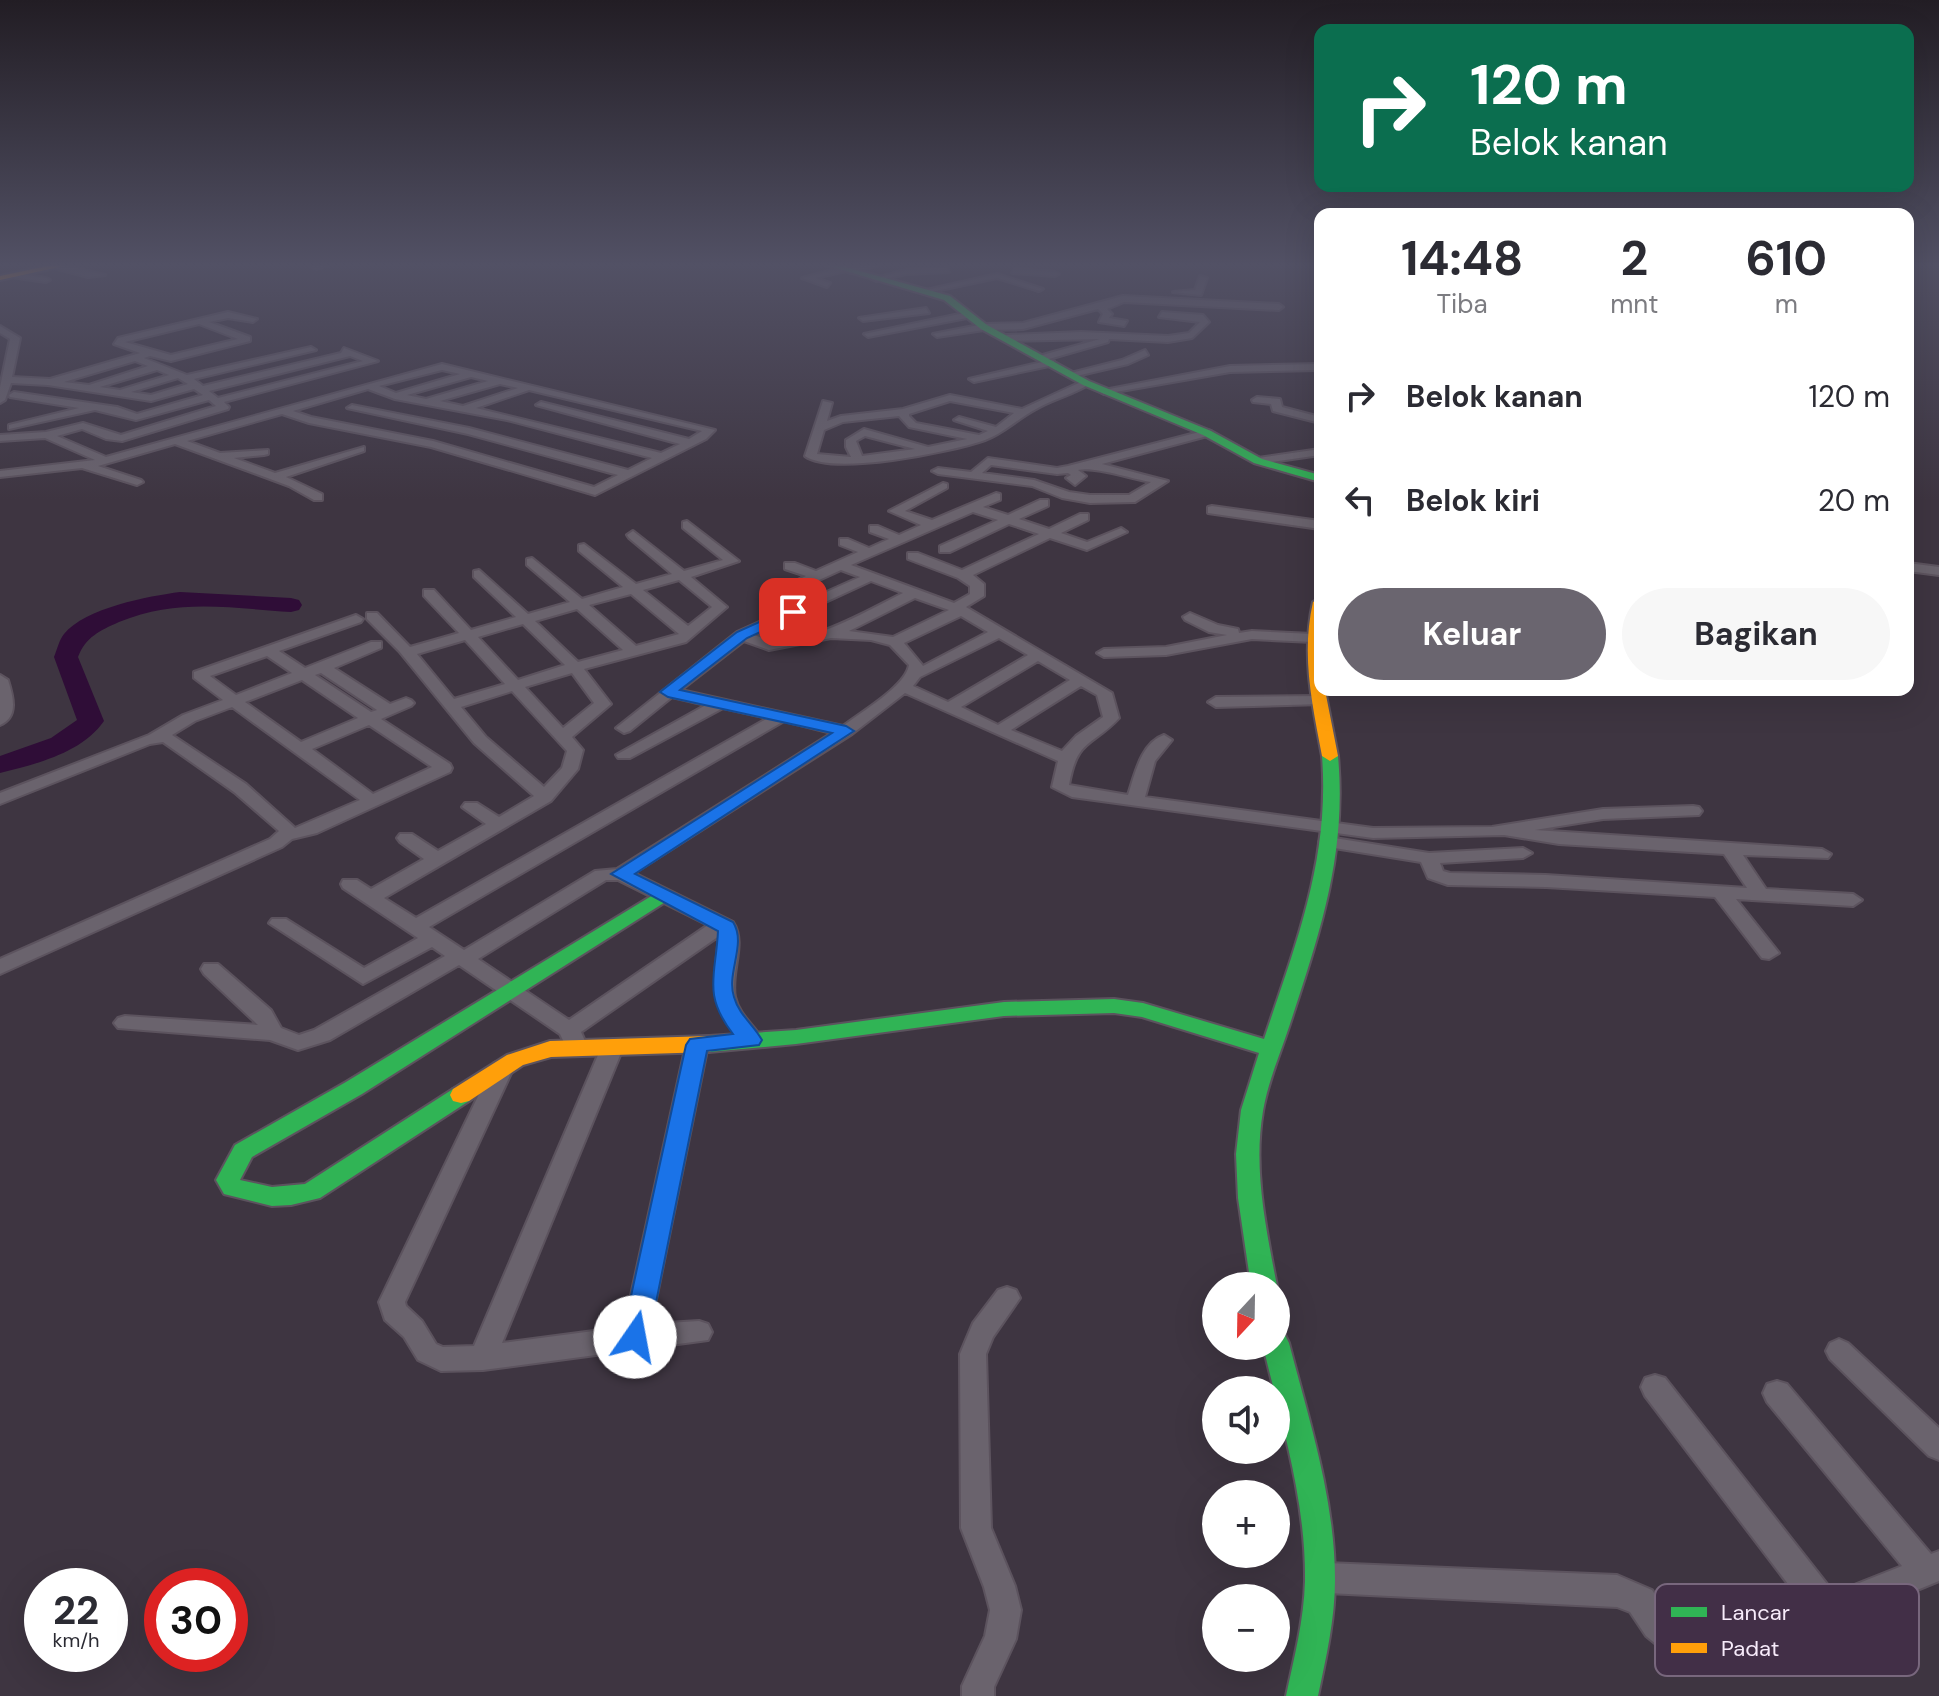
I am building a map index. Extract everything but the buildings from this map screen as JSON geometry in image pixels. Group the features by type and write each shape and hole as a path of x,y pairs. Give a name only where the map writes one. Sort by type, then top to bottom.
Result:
{"main road":[{"path":"1015,342 1079,379 1207,433 1258,461 1314,477"},
{"path":"1261,1272 1248,1197 1252,1111 1318,891 1329,835 1334,780 1318,696"},
{"path":"663,895 315,1112 243,1151 228,1180 232,1187 282,1199 312,1191 503,1067 525,1055 573,1039 612,1048 697,1045 865,1030 1004,1009 1114,1006 1143,1010 1272,1049"},
{"path":"1280,1360 1312,1499 1320,1578 1316,1626 1302,1696"}],"street":[{"path":"14,342 5,413 38,421"},
{"path":"117,342 179,374 211,396 259,417"},
{"path":"50,382 142,355 170,342"},
{"path":"142,355 171,358 234,342"},
{"path":"974,379 1047,360 1099,342"},
{"path":"13,427 90,406 118,393 282,344 324,353"},
{"path":"179,374 311,350"},
{"path":"0,400 7,387 35,381 151,398 211,396 373,361 348,352 211,396 175,407 88,428"},
{"path":"827,403 811,456 812,464 933,450 981,439 999,431 1023,412 1079,379 1145,353"},
{"path":"86,388 159,366"},
{"path":"1104,391 1230,369 1314,367"},
{"path":"0,474 105,460 177,441 281,410 434,368 472,373 710,430 595,491 433,444 309,420 281,410"},
{"path":"309,420 472,373"},
{"path":"428,402 500,380"},
{"path":"7,387 35,381"},
{"path":"369,386 395,396 507,417 663,457"},
{"path":"7,387 128,418"},
{"path":"464,409 530,387"},
{"path":"88,428 110,437 126,437 211,396"},
{"path":"433,444 566,396"},
{"path":"151,398 175,407"},
{"path":"820,428 841,419 904,412 950,398 1023,412"},
{"path":"1257,400 1276,401 1277,409 1314,418"},
{"path":"541,405 690,443"},
{"path":"352,408 469,431 629,474"},
{"path":"904,412 904,417 913,425 981,439"},
{"path":"959,420 999,431"},
{"path":"0,438 107,426"},
{"path":"858,459 851,447 851,440 864,432 933,450"},
{"path":"938,471 979,470 988,461 1057,471 1207,433"},
{"path":"46,435 105,460"},
{"path":"177,441 275,477 318,497"},
{"path":"275,477 360,449"},
{"path":"218,457 264,452"},
{"path":"1258,461 1314,453"},
{"path":"961,462 1066,495 1090,499 1131,499 1162,481 1113,472 1090,463"},
{"path":"84,465 137,482"},
{"path":"1071,469 1080,476 1072,479 1075,482"},
{"path":"933,525 895,511 943,486"},
{"path":"784,592 996,497"},
{"path":"945,549 1044,503"},
{"path":"971,507 1087,546"},
{"path":"1212,510 1314,524"},
{"path":"963,575 1084,517"},
{"path":"407,652 733,561 687,525"},
{"path":"874,529 899,539"},
{"path":"1068,554 1121,532"},
{"path":"451,705 688,634 720,607 633,535"},
{"path":"844,542 868,552"},
{"path":"584,548 688,634"},
{"path":"895,642 958,609 979,592 977,584 963,575 913,556"},
{"path":"532,562 633,651"},
{"path":"840,565 958,609 1104,693 1111,718 1073,745 1065,758 1060,787 1065,790 1329,835 1429,858 1523,853"},
{"path":"790,566 817,576"},
{"path":"1914,568 1939,571"},
{"path":"479,574 575,667 603,704 563,736"},
{"path":"624,728 742,635 870,577"},
{"path":"370,898 545,797 570,769 575,750 429,593"},
{"path":"742,635 764,646 774,646 831,634 914,593"},
{"path":"0,799 155,738 189,718 323,667 354,640 364,617 407,652 480,740 545,797"},
{"path":"1190,617 1214,629 1314,642"},
{"path":"125,1023 273,1033 288,1042 309,1041 462,958 602,875 621,874 846,731 904,687 915,674 997,633"},
{"path":"831,634 871,636 895,642 916,664 915,674"},
{"path":"1104,653 1166,651 1252,635"},
{"path":"354,640 268,650 199,675 372,801"},
{"path":"0,967 276,843 287,835 311,829 444,768 268,650"},
{"path":"949,708 1036,656"},
{"path":"323,667 389,711"},
{"path":"0,680 7,702 1,716"},
{"path":"999,731 1079,681"},
{"path":"904,687 1065,758"},
{"path":"668,692 846,731"},
{"path":"1216,702 1318,701"},
{"path":"299,749 406,703"},
{"path":"624,755 719,704"},
{"path":"279,923 363,977 424,933 782,716"},
{"path":"155,738 175,741 218,772 284,825 287,835"},
{"path":"1135,801 1149,756 1164,740"},
{"path":"471,807 500,825"},
{"path":"1329,835 1503,830 1593,815 1693,811"},
{"path":"1593,815 1620,830 1676,846"},
{"path":"1503,830 1534,837 1822,854"},
{"path":"406,838 438,860"},
{"path":"1729,848 1759,892"},
{"path":"1429,858 1435,874 1448,879 1759,892 1802,899 1853,900"},
{"path":"621,874 723,924 729,931 722,988 724,999 738,1026 752,1040"},
{"path":"350,884 512,991 573,1039 723,924"},
{"path":"1720,891 1769,953"},
{"path":"211,969 264,1015 273,1033"},
{"path":"635,1337 697,1045"},
{"path":"483,1358 612,1048"},
{"path":"503,1067 392,1302 394,1312 413,1329 422,1347 433,1357 483,1358 635,1337 699,1332"},
{"path":"978,1696 978,1686 1005,1623 1005,1604 993,1570 980,1547 976,1528 977,1419 973,1354 982,1331 1007,1298"},
{"path":"1839,1351 1939,1447"},
{"path":"1655,1387 1807,1584"},
{"path":"1777,1393 1932,1569 1895,1584"},
{"path":"1320,1578 1617,1591 1641,1601 1655,1622"}],"waterway":[{"path":"0,765 61,744 91,721 66,657 74,637 97,623 144,604 180,599 291,605"}],"traffic: fast":[{"path":"1012,342 1086,383 1207,433 1258,461 1314,477"},
{"path":"1261,1272 1248,1176 1249,1132 1256,1096 1306,944 1326,869 1332,832 1330,756"},
{"path":"461,1095 312,1191 282,1197 252,1194 232,1187 228,1180 243,1151 354,1088 663,895"},
{"path":"709,1044 796,1037 1004,1009 1114,1006 1143,1010 1272,1049"},
{"path":"1280,1360 1305,1460 1319,1550 1318,1609 1302,1696"}],"traffic: slow":[{"path":"1314,641 1314,660"},
{"path":"1319,696 1330,756"},
{"path":"461,1095 515,1060 550,1049 709,1044"}],"route":[{"path":"635,1337 697,1045 752,1040 738,1026 724,999 722,988 729,931 726,926 621,874 846,731 668,692 742,635 793,612"}]}
